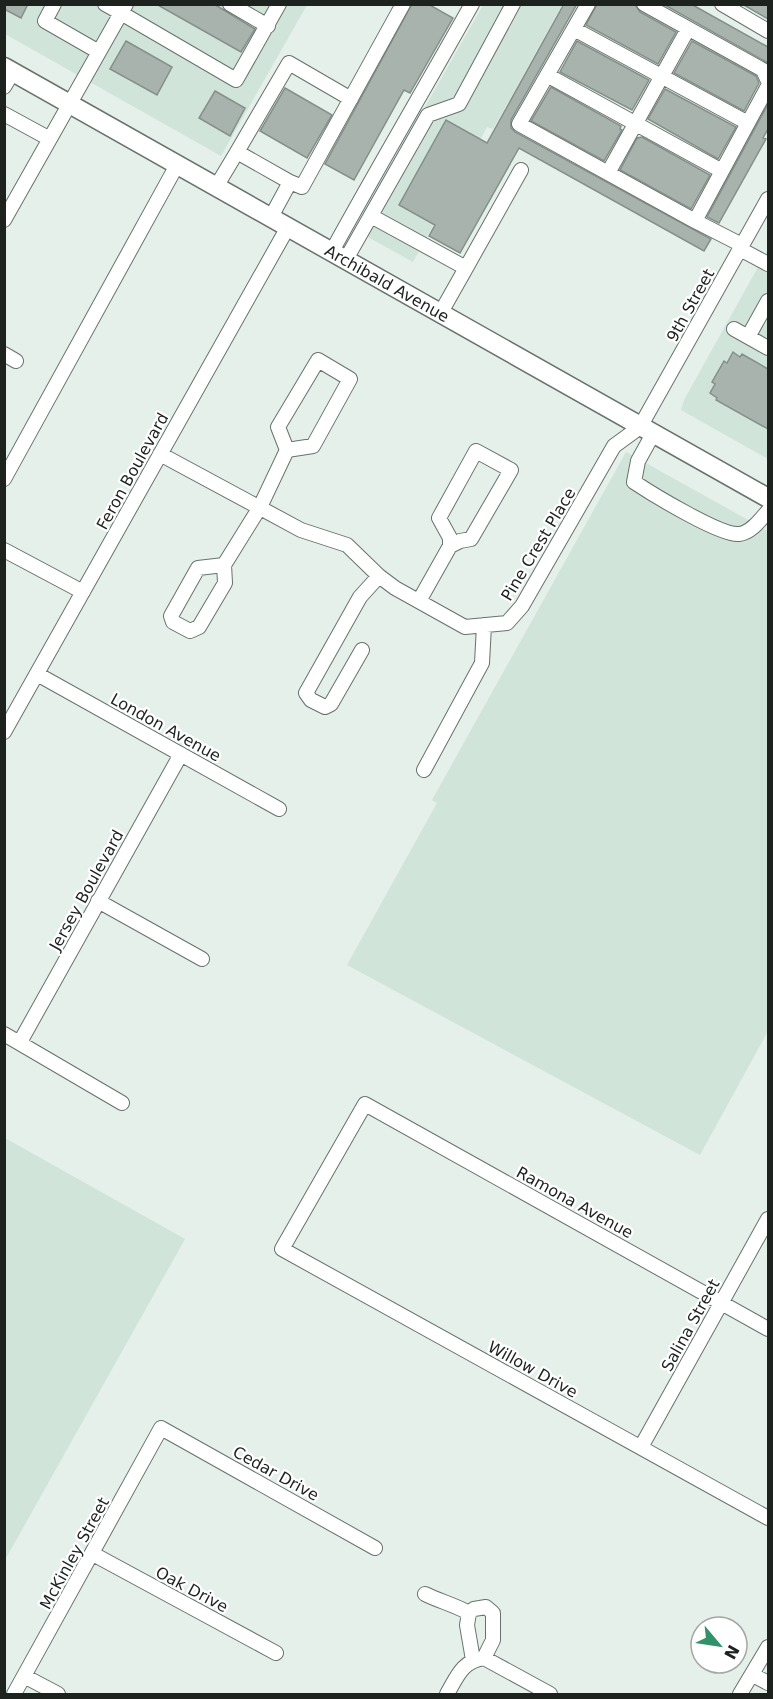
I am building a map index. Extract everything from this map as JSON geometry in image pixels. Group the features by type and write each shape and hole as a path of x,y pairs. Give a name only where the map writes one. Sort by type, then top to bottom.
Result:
{"main road":[{"name":"Archibald Avenue","path":"7,75 69,103 768,498"}],"street":[{"path":"54,4 45,21 99,52"},
{"path":"105,4 124,9 236,80 279,4"},
{"path":"230,4 268,26"},
{"path":"237,152 302,187 403,4"},
{"path":"338,257 380,164 472,4"},
{"path":"338,257 370,216 428,115 459,104 513,4"},
{"path":"588,4 519,123 768,264"},
{"path":"644,4 763,70 768,83 695,221"},
{"path":"728,6 768,31"},
{"path":"4,220 124,9"},
{"path":"574,29 748,123"},
{"path":"608,173 688,29"},
{"path":"216,187 289,63 351,99"},
{"path":"547,75 723,171"},
{"path":"4,114 50,139"},
{"path":"4,479 177,165"},
{"path":"440,314 521,170"},
{"path":"271,217 290,182"},
{"name":"9th Street","path":"768,199 646,431 634,482 715,527 735,534 742,534 768,511"},
{"path":"370,216 466,268"},
{"name":"Feron Boulevard","path":"4,732 288,227"},
{"path":"748,337 768,301"},
{"path":"734,329 768,348"},
{"path":"224,565 198,568 171,616 173,622 190,632 199,627 225,583 224,565 260,507 287,450 278,427 318,360 350,380 314,446 287,450"},
{"name":"Pine Crest Place","path":"160,454 301,530 347,545 395,588 465,627 507,623 522,606 614,446 646,431"},
{"path":"419,601 450,546 450,538 439,518 476,451 511,470 471,539 450,546"},
{"path":"4,550 83,592"},
{"path":"362,650 331,704 324,707 311,700 306,693 360,597 379,576"},
{"path":"424,770 482,663 483,625"},
{"name":"London Avenue","path":"37,674 279,809"},
{"name":"Jersey Boulevard","path":"20,1042 181,754"},
{"path":"98,901 202,959"},
{"path":"4,1034 122,1103"},
{"name":"Ramona Avenue","path":"282,1249 365,1104 768,1329"},
{"name":"Salina Street","path":"640,1447 768,1219"},
{"name":"Willow Drive","path":"282,1249 768,1518"},
{"name":"Cedar Drive","path":"161,1428 375,1548"},
{"name":"McKinley Street","path":"14,1695 161,1428"},
{"name":"Oak Drive","path":"93,1554 276,1653"},
{"path":"424,1594 469,1613"},
{"path":"447,1695 463,1666 478,1659 493,1640 493,1613 486,1607 474,1609 469,1613 467,1625 478,1659 550,1695"},
{"path":"740,1695 768,1647"},
{"path":"753,1675 768,1683"},
{"path":"24,1676 58,1695"}],"shaded area":[{"path":"5,5 307,5 221,156 5,34"},
{"path":"483,5 562,5 493,129 487,127 413,262 355,230"},
{"path":"768,249 768,459 681,410 684,400"},
{"path":"626,452 768,531 768,1031 700,1155 347,965 437,803 432,800"},
{"path":"5,1138 185,1239 5,1560"}],"building":[{"path":"4,4 28,4 21,18 4,9"},
{"path":"156,4 214,4 255,29 241,52"},
{"path":"412,4 428,4 453,18 410,93 404,90 354,180 325,164"},
{"path":"564,4 577,4 511,120 511,128 711,239 704,251 519,148 460,253 429,236 435,225 399,205 446,120 487,143"},
{"path":"597,4 635,4 640,12 676,32 658,64 586,25"},
{"path":"663,4 691,4 768,47 768,63"},
{"path":"742,4 768,4 768,19"},
{"path":"126,41 172,67 157,95 110,69"},
{"path":"577,41 649,80 632,110 560,72"},
{"path":"692,41 756,76 759,83 744,111 674,73"},
{"path":"551,87 621,126 622,130 604,161 531,121"},
{"path":"285,88 332,115 307,158 260,131"},
{"path":"665,89 736,127 718,159 648,119"},
{"path":"215,91 245,108 230,136 199,118"},
{"path":"768,104 768,129 763,138 766,139 719,223 707,217"},
{"path":"642,137 710,175 691,209 620,170 637,138"},
{"path":"733,352 740,357 742,354 768,369 768,429 716,400 717,398 710,393 715,384 712,382 724,361 727,363"}]}
